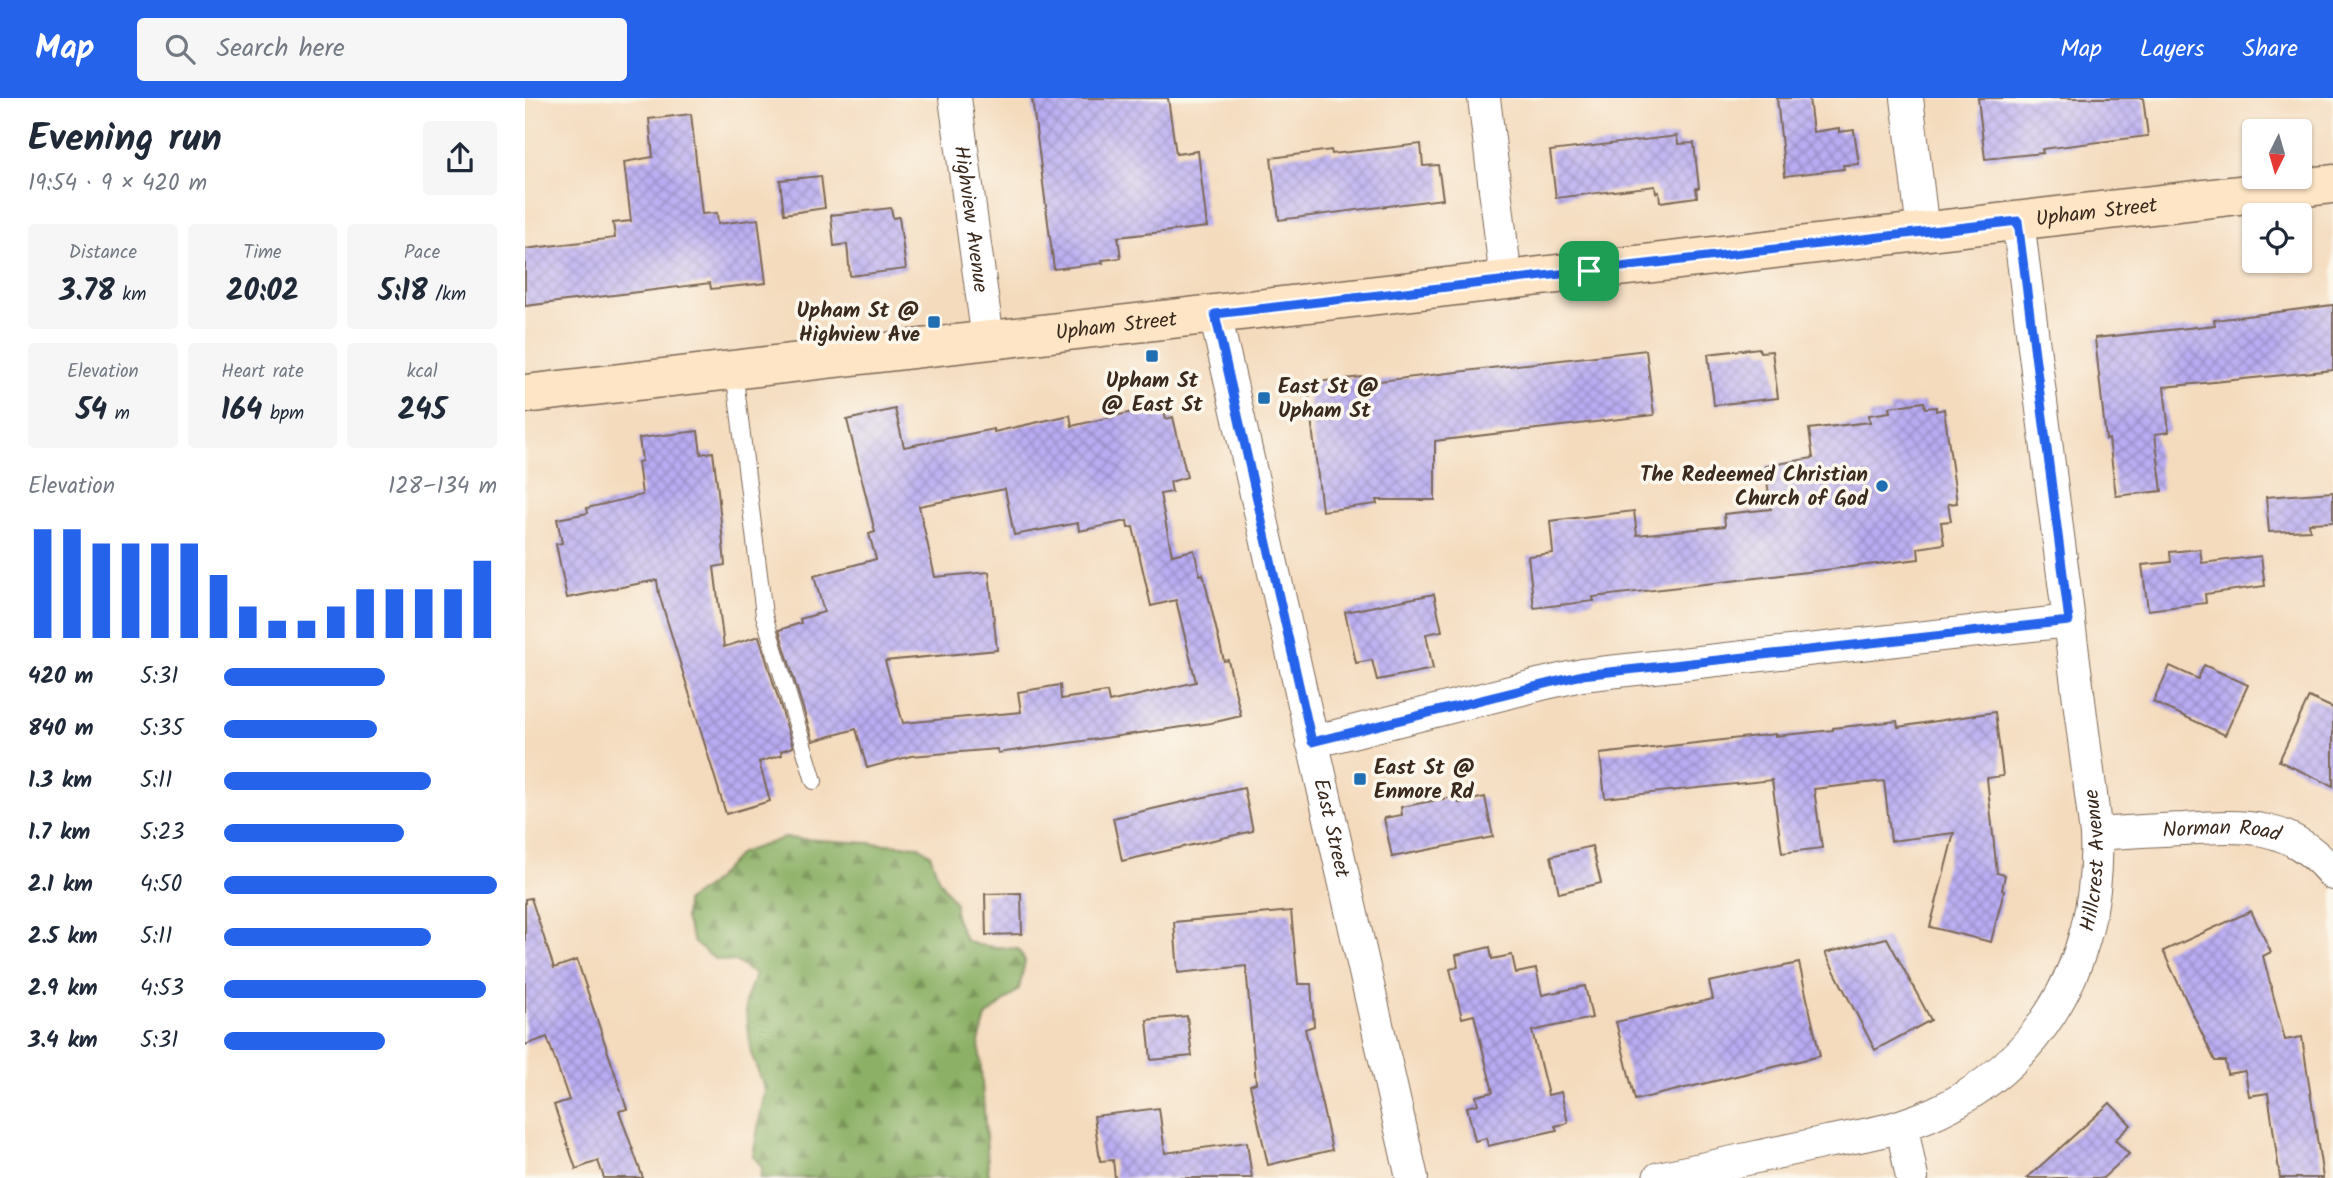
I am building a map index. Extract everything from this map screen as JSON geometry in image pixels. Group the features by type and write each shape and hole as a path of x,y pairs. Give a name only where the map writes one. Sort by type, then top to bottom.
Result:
{"main road":[{"name":"Upham Street","path":"525,394 2333,184"}],"street":[{"name":"Highview Avenue","path":"955,98 988,340"},
{"path":"1484,98 1506,280"},
{"path":"1907,98 1923,232"},
{"name":"Hillcrest Avenue","path":"1659,1178 1902,1126 1955,1103 1988,1081 2023,1049 2058,1002 2072,976 2091,921 2098,863 2096,834 2018,221"},
{"name":"East Street","path":"1215,314 1412,1178"},
{"path":"1312,742 1582,675 2069,621"},
{"name":"Norman Road","path":"2096,834 2229,826 2255,828 2280,834 2303,846 2333,874"},
{"path":"1902,1126 1912,1178"}],"lane":[{"path":"734,370 764,615 814,781"}],"green space":[{"path":"784,838 919,846 930,854 939,880 955,903 955,916 965,940 977,945 1018,949 1025,961 1019,989 986,1017 979,1042 989,1178 760,1178 762,1167 753,1156 765,1090 751,1053 745,1002 755,975 737,962 715,959 694,943 685,919 686,901 710,885 740,853"}],"building":[{"path":"1032,98 1168,98 1176,154 1198,151 1207,227 1118,237 1121,258 1054,269"},
{"path":"1777,98 1809,98 1813,132 1839,128 1839,132 1854,130 1859,164 1843,165 1844,169 1785,176"},
{"path":"1978,98 2143,98 2148,136 2042,149 2043,153 1985,159"},
{"path":"691,114 702,214 717,213 718,224 758,219 766,283 711,289 710,283 525,306 525,249 615,238 613,223 631,221 624,162 653,157 649,119"},
{"path":"1677,136 1678,144 1694,143 1699,188 1696,188 1697,197 1660,202 1655,186 1556,198 1550,151"},
{"path":"1421,144 1423,166 1438,165 1443,199 1279,220 1271,158 1331,150 1332,154"},
{"path":"821,176 825,208 784,214 780,180"},
{"path":"891,208 893,218 899,217 906,269 850,276 847,244 834,246 831,215"},
{"path":"2333,305 2333,370 2164,387 2169,432 2155,434 2162,491 2116,496 2109,439 2106,440 2095,338 2215,325 2214,320"},
{"path":"1759,348 1760,352 1772,351 1778,398 1714,405 1708,354"},
{"path":"1646,350 1654,415 1435,441 1435,500 1376,500 1377,504 1322,511 1307,383 1362,377 1363,383"},
{"path":"1924,402 1925,408 1936,407 1936,411 1944,409 1957,503 1948,504 1951,521 1941,522 1944,544 1918,548 1919,559 1593,597 1594,601 1534,608 1528,556 1553,553 1550,521 1634,511 1637,535 1725,526 1724,514 1771,509 1765,466 1813,458 1809,429 1870,422 1869,415 1890,412 1889,407"},
{"path":"1163,405 1166,419 1173,417 1187,477 1170,482 1172,492 1160,494 1172,555 1194,550 1200,575 1203,574 1224,661 1228,660 1241,716 1211,723 998,753 997,749 911,756 867,768 856,729 813,741 779,630 801,623 800,619 824,612 814,576 876,559 869,534 875,532 847,420 895,409 904,447 994,429 994,432 1070,415 1072,426","holes":["1005,489 1014,535 1078,523 1079,531 1127,521 1128,528 1133,527 1151,606 1176,600 1196,682 1109,702 1107,692 1061,699 1060,685 1018,692 1021,712 903,723 885,661 997,650 989,572 935,577 919,506"]},
{"path":"698,431 701,454 713,452 718,491 725,565 714,567 724,647 759,636 793,747 781,751 782,755 759,762 770,801 726,814 657,580 567,598 556,544 562,543 557,519 588,513 587,508 642,495 638,462 642,461 639,438"},
{"path":"2333,492 2333,522 2309,523 2310,530 2269,532 2266,497"},
{"path":"2200,549 2202,563 2261,556 2265,586 2205,594 2206,603 2148,610 2142,565 2171,562 2170,552"},
{"path":"1434,594 1442,631 1426,634 1433,669 1377,680 1372,660 1356,663 1345,612"},
{"path":"2204,665 2248,685 2225,735 2153,702 2170,666 2198,679"},
{"path":"2309,697 2333,708 2333,786 2279,761"},
{"path":"1995,712 2003,776 1987,778 1997,873 2005,875 2004,891 1991,942 1930,927 1954,833 1891,841 1884,781 1814,789 1822,848 1782,853 1772,780 1605,798 1600,754 1897,721 1898,727"},
{"path":"1244,788 1253,831 1122,861 1113,818"},
{"path":"1458,796 1459,803 1485,797 1493,837 1392,857 1384,818 1402,815 1401,807"},
{"path":"1592,846 1601,883 1559,893 1551,856"},
{"path":"1021,893 1022,934 986,935 985,894"},
{"path":"531,898 554,968 577,960 627,1109 619,1111 643,1178 604,1178 598,1161 576,1169 554,1105 569,1100 547,1037 525,1045 525,899"},
{"path":"1291,911 1298,984 1311,984 1314,1026 1305,1029 1332,1150 1268,1165 1250,1085 1256,1083 1246,966 1178,973 1174,922"},
{"path":"2251,911 2271,952 2263,956 2285,1040 2302,1037 2323,1178 2280,1178 2268,1093 2249,1096 2245,1071 2227,1074 2225,1061 2215,1061 2163,951"},
{"path":"1887,938 1931,1020 1875,1050 1825,953"},
{"path":"1490,947 1492,959 1512,955 1516,973 1536,969 1542,995 1585,986 1592,1018 1532,1031 1548,1095 1561,1092 1568,1123 1555,1126 1557,1130 1488,1146 1486,1138 1475,1141 1467,1107 1478,1104 1476,1096 1493,1092 1474,1015 1462,1018 1450,969 1458,967 1456,955"},
{"path":"1799,963 1820,1056 1635,1100 1616,1022 1713,999 1709,982"},
{"path":"1187,1016 1192,1056 1151,1060 1147,1020"},
{"path":"2110,1103 2131,1125 2115,1140 2129,1154 2103,1178 2027,1178"},
{"path":"1159,1108 1165,1153 1247,1142 1252,1178 1115,1178 1113,1160 1100,1161 1094,1116"}],"place":[{"name":"Upham St @ Highview Ave","path":"934,322"},
{"name":"Upham St @ East St","path":"1152,356"},
{"name":"East St @ Upham St","path":"1264,398"},
{"name":"The Redeemed Christian Church of God","path":"1882,486"},
{"name":"East St @ Enmore Rd","path":"1360,779"}],"route":[{"path":"2018,221 2069,621 1582,675 1312,742 1215,314 1589,271 2018,221"}]}
